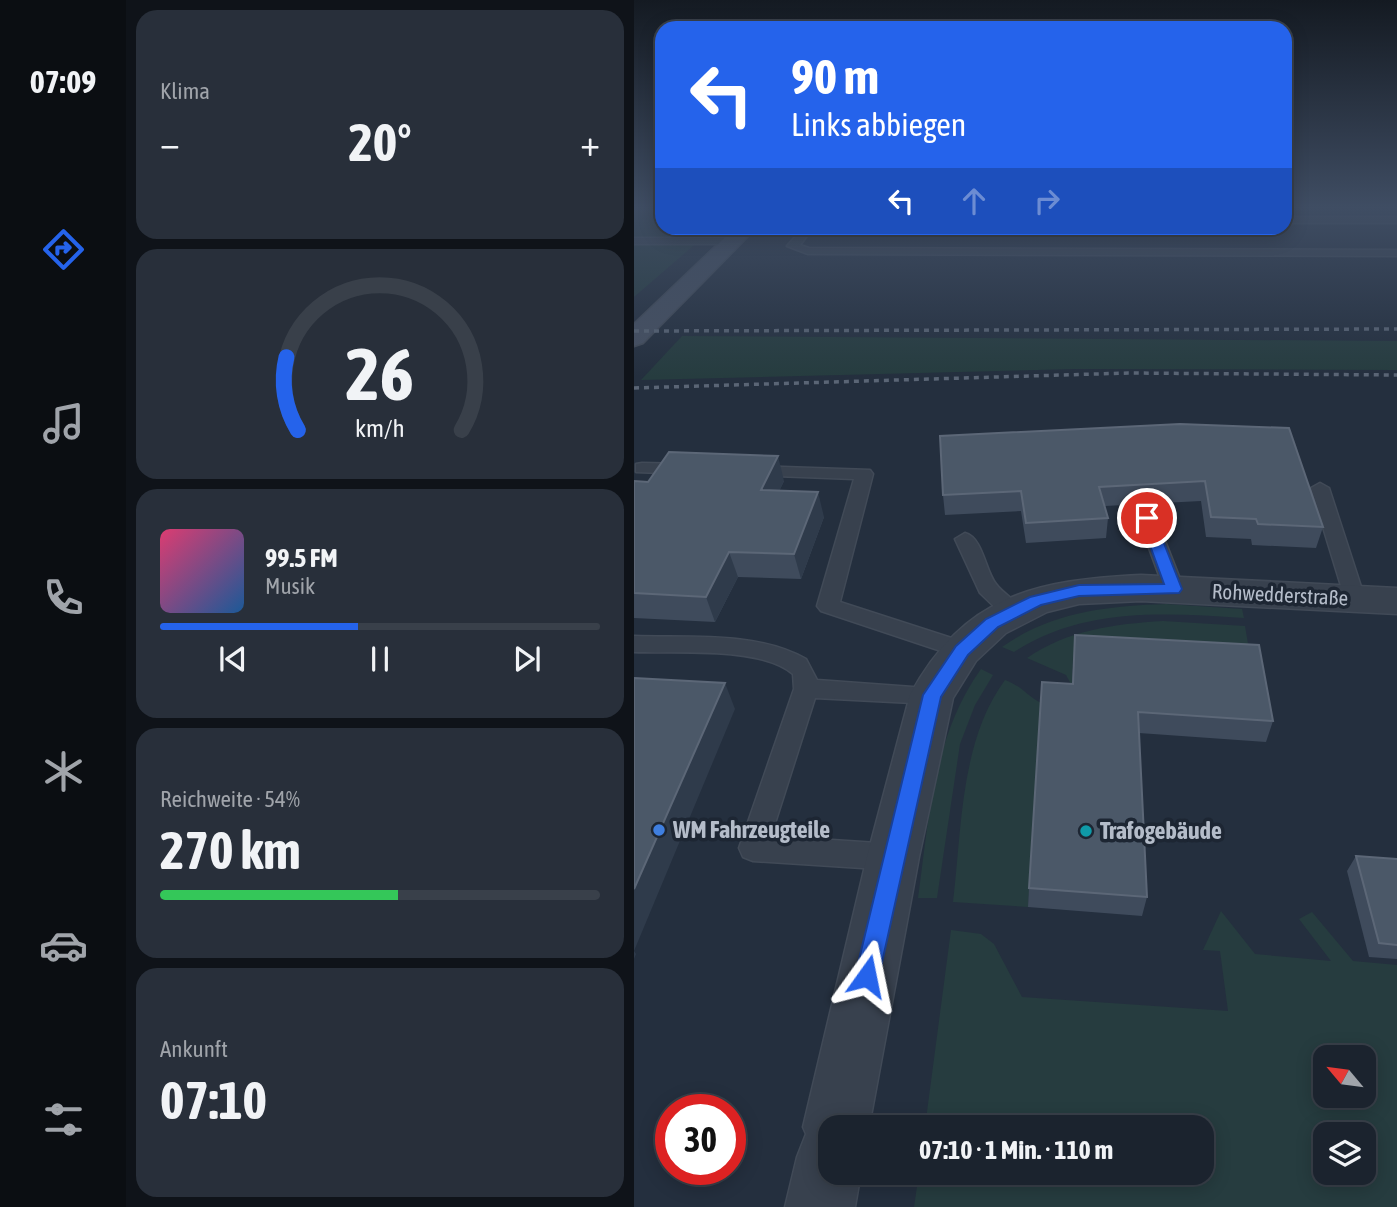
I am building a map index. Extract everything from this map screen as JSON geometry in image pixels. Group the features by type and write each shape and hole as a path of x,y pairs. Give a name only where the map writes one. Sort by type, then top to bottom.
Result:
{"main road":[{"path":"634,338 709,264"}],"street":[{"name":"Rohwedderstraße","path":"839,1115 893,857 932,695 962,650 992,623 1013,612 1036,601 1079,591 1174,589 1398,601"},
{"path":"820,1207 824,1185"}],"lane":[{"path":"642,468 711,470"},
{"path":"739,471 864,474 828,606 962,650"},
{"path":"1320,488 1355,599"},
{"path":"1147,518 1174,589"},
{"path":"965,539 987,588 1013,612"},
{"path":"634,644 754,650 788,658 800,666 806,677 806,689 752,848 893,857"},
{"path":"806,689 932,695"}],"green space":[{"path":"634,264 672,264 634,297"},
{"path":"682,336 1397,341 1398,370 1077,369 641,380"},
{"path":"1166,604 1242,609 1244,618 1125,616 1068,627 1041,637 1014,652 1002,647 1040,626 1080,613"},
{"path":"1163,621 1245,626 1252,667 1073,656 1072,686 1066,675 1027,658 1059,641 1092,630"},
{"path":"981,669 993,675 975,705 960,744 937,898 918,898 930,808 943,750 952,722"},
{"path":"1005,680 1041,703 1028,907 953,902 971,758 990,704"},
{"path":"1221,911 1255,954 1331,961 1299,919 1312,912 1353,961 1397,965 1397,1207 914,1207 917,1185 1214,1185 1214,1115 927,1115 951,930 981,934 994,944 1022,997 1228,1011 1220,951 1203,950"}],"building":[{"path":"1180,424 1289,428 1323,527 1258,524 1256,519 1211,517 1205,481 1099,487 1108,518 1026,523 1021,491 943,495 940,436"},
{"path":"669,452 778,456 761,490 818,492 794,554 729,552 706,597 634,593 634,481 648,482"},
{"path":"1075,635 1259,645 1273,721 1138,712 1147,897 1029,888 1042,682 1073,684"},
{"path":"634,678 725,683 634,889"},
{"path":"1356,856 1398,859 1398,945 1379,943"}],"railway":[{"path":"634,331 1398,329"},
{"path":"634,388 1128,373 1398,375"}],"place":[{"name":"WM Fahrzeugteile","path":"659,830"},
{"name":"Trafogebäude","path":"1086,831"}],"route":[{"path":"867,976 932,695 962,650 977,636 992,623 1036,601 1079,591 1174,589 1147,518"}]}
